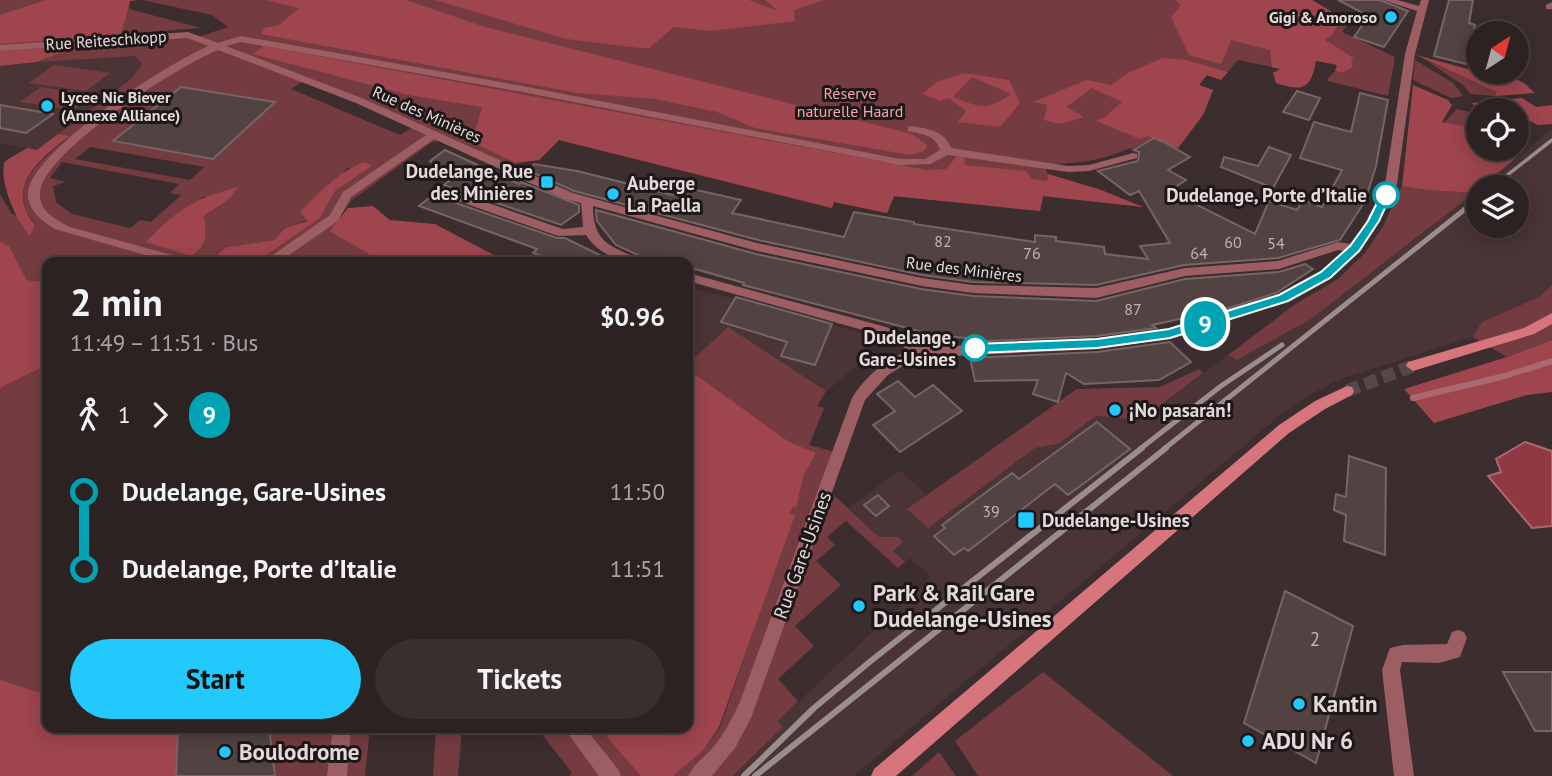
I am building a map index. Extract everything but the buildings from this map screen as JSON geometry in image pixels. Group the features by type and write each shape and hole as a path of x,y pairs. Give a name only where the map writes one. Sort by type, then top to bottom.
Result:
{"main road":[{"path":"1413,366 1529,331 1552,318"},
{"path":"881,776 1284,429 1347,391"}],"street":[{"path":"1387,0 1424,5"},
{"name":"Rue Gare-Usines","path":"698,776 714,763 735,734 750,701 859,398 876,378 900,360 921,351 1097,344 1170,334 1284,298 1325,275 1354,248 1373,221 1391,184 1410,54 1424,5"},
{"name":"Rue Reiteschkopp","path":"0,48 171,34 188,35 217,47"},
{"name":"Rue des Minières","path":"217,47 241,39 273,43 900,162 923,163 939,159 947,151"},
{"name":"Rue Reiteschkopp","path":"164,257 66,230 50,222 39,212 34,200 35,186 54,157 162,74 217,47"},
{"name":"Rue des Minières","path":"217,47 360,101 553,190 587,202 757,247 922,282 973,289 1096,293 1185,272 1279,265 1338,246 1354,248"},
{"name":"Rue des Minières","path":"912,129 931,133 943,141 947,151"},
{"path":"278,257 334,218 347,195 434,134"},
{"name":"Rue des Minières","path":"947,151 1068,169 1089,168 1133,156"},
{"path":"439,190 562,233 589,231"},
{"path":"587,202 589,231 601,244 628,257"},
{"path":"693,278 881,330 903,339 921,351"},
{"path":"1404,776 1391,670 1396,654 1411,652 1440,656 1454,651 1458,638"},
{"path":"337,776 341,733"},
{"path":"577,733 611,776"}],"shaded area":[{"path":"46,0 137,0 130,1 121,35 0,44 0,15"},
{"path":"265,0 406,0 485,27 912,134 927,145 924,151 910,155 755,128 717,112 655,99 577,93 261,34 264,28 279,25 299,8"},
{"path":"435,0 749,0 778,11 765,0 824,0 794,10 795,21 710,31 674,27 649,48 639,48 566,39"},
{"path":"1176,0 1312,0 1342,18 1332,35 1325,40 1354,58 1351,61 1353,67 1342,73 1335,71 1337,65 1316,61 1308,83 1293,87 1276,83 1273,73 1280,69 1272,67 1270,50 1231,40 1221,64 1189,55 1171,17 1181,5"},
{"path":"264,46 927,170 946,169 958,155 964,156 965,165 1026,171 1032,179 1047,181 1048,174 1101,190 1143,207 1043,196 1040,211 894,196 887,213 834,202 832,208 559,140 539,160 516,163 472,142 482,107 408,95 253,54"},
{"path":"55,47 67,50 37,62 0,66 0,51"},
{"name":"Lycee Nic Biever (Annexe Alliance)","path":"118,55 135,56 142,64 131,79 37,150 0,143 0,66"},
{"path":"1416,55 1466,68 1466,78"},
{"path":"1162,58 1186,60 1228,72 1221,80 1207,75 1199,85 1213,90 1203,115 1178,148 1148,136 1140,139 1096,121 1122,102 1092,88 1066,107 1084,117 1059,124 1044,120 1047,105 1033,102 1087,80 1111,85 1126,74"},
{"path":"964,73 1009,80 1020,103 1000,127 958,122 966,111 949,98 940,101 922,94 937,82","holes":["972,77 1011,94 983,106 953,97"]},
{"path":"1479,84 1525,84 1535,93 1496,96 1496,92"},
{"path":"1413,85 1448,100 1452,105 1442,122 1466,127 1466,161 1512,161 1496,175 1466,175 1466,192 1402,186"},
{"path":"1529,102 1536,107 1552,105 1552,124 1538,125 1529,121"},
{"path":"1552,129 1552,285 1539,297 1482,322 1472,337 1338,380 1306,397 1279,416 854,776 733,776 783,727 778,721 931,577 910,558 905,562 848,508 900,470 927,495 908,509 1016,463 1035,448 1058,444 1096,416 1141,420 1228,355 1237,360 1311,319 1466,199 1466,238 1529,238 1529,175 1496,175 1513,161 1529,161 1529,148"},
{"path":"58,134 70,136 38,164 25,186 23,198 26,211 35,225 30,236 10,202 4,181 4,163 27,148 37,150"},
{"path":"364,162 372,166 335,191 320,218 264,257 220,257 218,254 226,247 274,240 285,228 308,221 300,212 322,190"},
{"path":"238,187 229,199 204,216 205,239 201,248 191,256 146,242 187,207 209,196"},
{"path":"373,206 390,220 435,224 498,257 373,257 329,231 348,208"},
{"path":"0,241 9,246 27,280 42,282 42,367 0,388"},
{"path":"693,288 874,336 867,341 863,352 865,359 821,396 817,406 824,408 808,450 693,372"},
{"path":"1552,340 1552,392 1527,395 1434,423 1404,389 1507,357"},
{"path":"693,373 788,441 816,453 804,475 796,508 793,507 790,513 795,515 719,727 703,751 673,776 641,776 606,736 608,733 693,733"},
{"path":"1525,442 1552,451 1552,526 1532,528 1488,476 1501,472 1496,459"},
{"path":"0,680 42,692 42,733 178,733 176,776 0,776"}],"green space":[{"name":"Réserve naturelle Haard","path":"0,0 137,0 130,1 129,9 201,28 135,33 132,37 195,38 228,27 212,15 142,0 1312,0 1342,18 1347,25 1342,32 1395,57 1388,96 1328,81 1335,71 1343,73 1351,61 1350,54 1281,69 1238,60 1221,80 1207,75 1199,85 1213,90 1203,115 1178,148 1154,138 1134,150 1130,148 1098,159 1044,164 1048,174 1101,190 1143,207 1043,196 1040,211 894,196 887,213 834,202 832,208 559,140 539,160 516,163 507,169 448,140 432,142 352,200 329,231 373,257 264,257 320,218 335,191 372,166 347,168 308,220 285,228 274,240 226,247 218,254 220,257 42,257 42,282 27,280 9,246 0,241 0,194 11,213 35,225 26,211 23,198 30,175 38,164 70,136 58,134 131,79 142,64 135,56 37,62 66,50 55,47 0,51","holes":["305,80 415,126 400,135 291,89","181,87 274,103 213,159 114,142","90,147 204,167 190,180 75,159","62,162 179,184 170,193 181,195 151,222 140,220 130,228 72,214 56,202 53,186 66,182 50,178","202,197 229,199 204,216 205,239 201,248 191,256"]},
{"path":"1415,60 1453,83 1463,96 1451,98 1413,80"},
{"path":"1426,60 1466,78 1466,84 1478,84 1496,92 1496,96 1470,94 1464,86"},
{"path":"54,65 110,73 86,91 29,83"},
{"path":"41,87 93,95 73,110 20,102"},
{"path":"1457,109 1466,111 1466,127 1444,123"},
{"path":"1402,186 1466,192 1466,199 1311,319 1237,360 1228,355 1294,305 1338,279 1365,253 1383,226"},
{"path":"1552,285 1552,340 1507,357 1472,337 1482,322 1539,297"},
{"path":"728,327 826,391 817,406 824,408 809,445 839,453 826,488 879,537 898,537 903,542 893,551 905,562 898,568 846,521 827,537 835,545 816,561 841,585 795,626 814,646 778,679 798,701 778,721 783,727 733,776 673,776 703,751 720,727 794,515 790,513 793,507 796,507 804,475 816,453 788,441 693,373 693,359"},
{"path":"42,367 42,733 369,733 365,776 0,776 0,388"},
{"path":"1199,369 1203,373 1141,420 1096,416 1058,444 1035,448 928,528 907,509 1077,389 1160,387"},
{"path":"1043,672 1173,776 978,776 955,741"},
{"path":"436,733 462,733 458,776 433,776"},
{"path":"541,733 602,733 641,776 569,776 572,773"},
{"path":"939,752 956,776 912,776"}],"waterway":[{"path":"1413,398 1501,377 1552,361"}],"tunnel":[{"path":"1347,391 1413,366"}],"railway":[{"path":"1507,175 1552,140"},
{"path":"1164,449 1466,208"},
{"path":"1140,449 1221,386 1282,345"},
{"path":"744,776 814,708 872,660 1142,448"},
{"path":"755,776 1166,448"}],"bus line":[{"name":"9","path":"975,348 1097,344 1170,334 1284,298 1325,275 1354,248 1373,221 1386,195"}],"place":[{"name":"Gigi & Amoroso","path":"1391,17"},
{"name":"Lycee Nic Biever (Annexe Alliance)","path":"47,106"},
{"name":"Dudelange, Rue des Minières","path":"547,182"},
{"name":"Auberge La Paella","path":"613,194"},
{"name":"Dudelange, Porte d’Italie","path":"1386,195"},
{"name":"Dudelange, Gare-Usines","path":"975,348"},
{"name":"¡No pasarán!","path":"1115,410"},
{"name":"Dudelange-Usines","path":"1026,520"},
{"name":"Park & Rail Gare Dudelange-Usines","path":"859,606"},
{"name":"Kantin","path":"1299,704"},
{"name":"ADU Nr 6","path":"1248,741"},
{"name":"Boulodrome","path":"225,752"}]}
